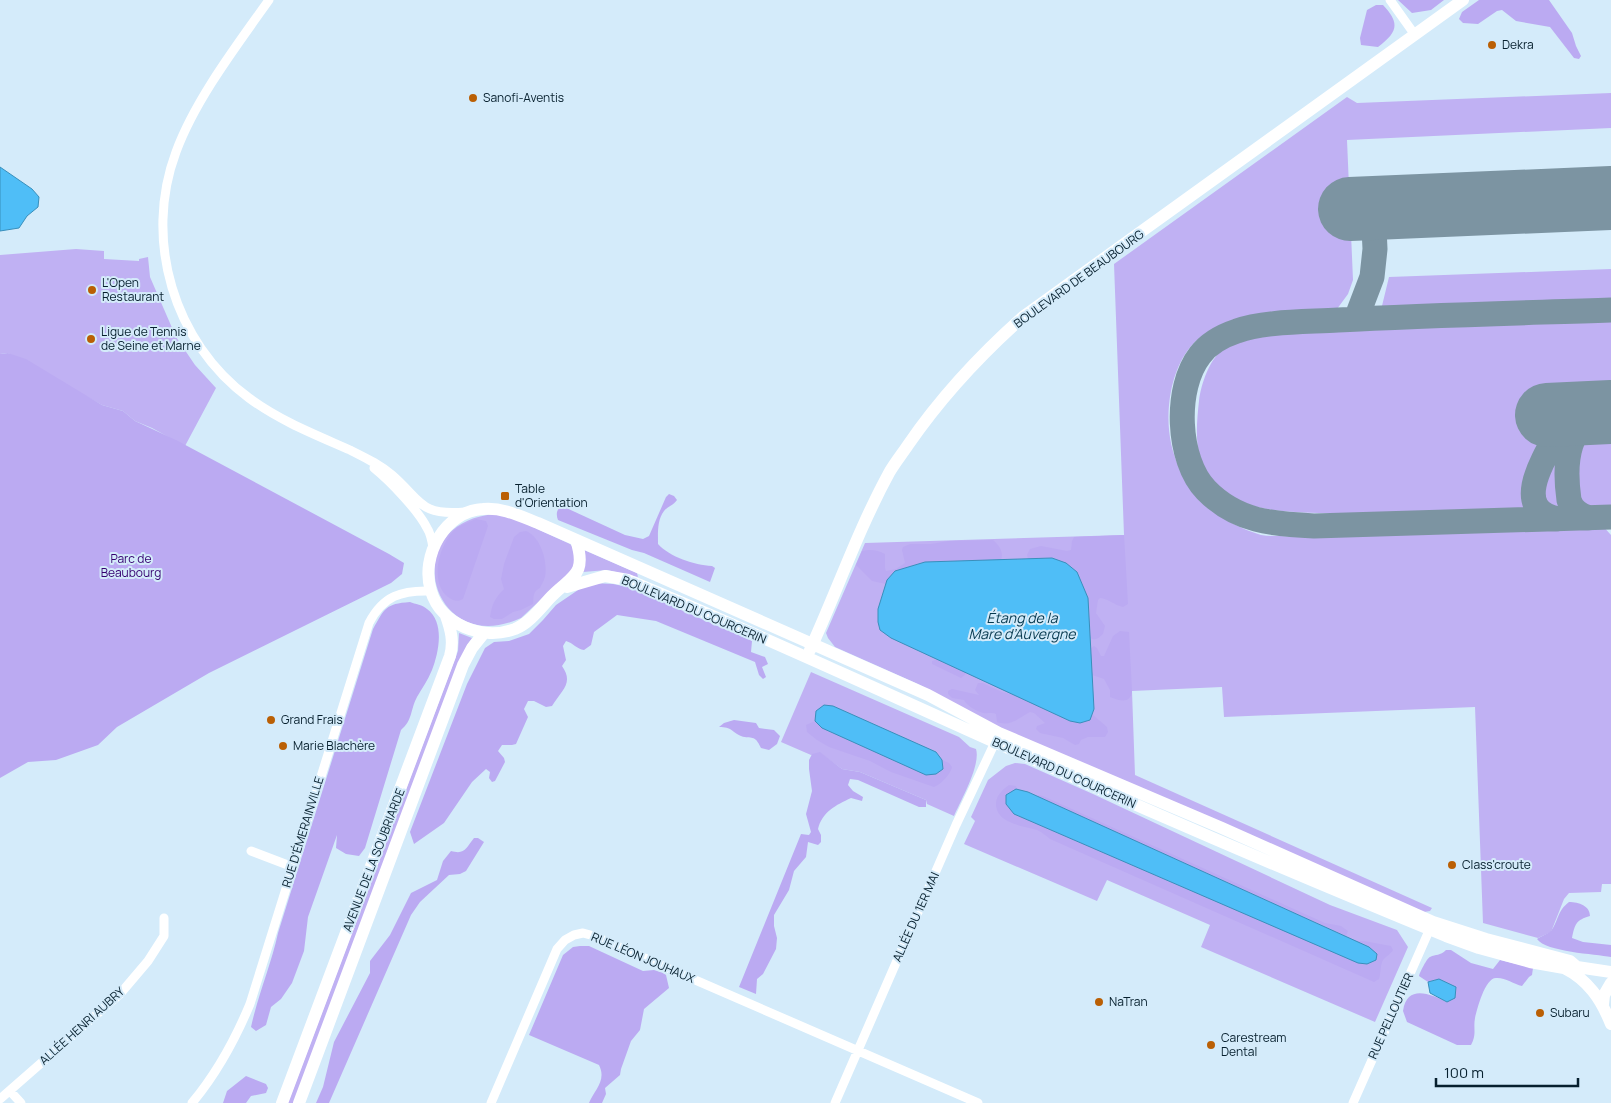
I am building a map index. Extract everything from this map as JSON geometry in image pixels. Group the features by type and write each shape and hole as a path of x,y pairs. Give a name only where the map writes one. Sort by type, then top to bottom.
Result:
{"main road":[{"name":"BOULEVARD DE BEAUBOURG","path":"807,656 860,533 889,472 934,409 959,379 996,341 1024,316 1463,0"},
{"path":"491,508 508,512 576,540 581,557 580,567 573,578 531,619 516,628 495,633 484,633 469,629 446,616 431,591 429,571 433,548 437,539 446,527 468,512 491,508"},
{"name":"BOULEVARD DU COURCERIN","path":"576,540 928,695 997,738"},
{"name":"BOULEVARD DU COURCERIN","path":"558,591 595,578 605,576 620,578 997,738 1167,818 1493,952 1570,968 1611,972"},
{"name":"AVENUE DE LA SOUBRIARDE","path":"282,1103 450,656 452,633 446,616"},
{"name":"AVENUE DE LA SOUBRIARDE","path":"299,1103 467,656 484,633"},
{"path":"1570,968 1603,1004 1611,1024"},
{"path":"1603,1004 1604,995 1611,982"}],"street":[{"path":"269,0 206,94 176,150 168,180 162,237 166,267 174,294 185,322 204,353 223,376 240,392 265,409 298,427 376,462 394,476 422,506 442,513 468,512"},
{"path":"1390,0 1415,35"},
{"path":"350,450 381,474 410,506 428,530 433,548"},
{"name":"RUE D'ÉMERAINVILLE","path":"192,1103 219,1068 250,1004 369,623 375,612 387,599 405,593 431,591"},
{"name":"ALLÉE DU 1ER MAI","path":"835,1103 956,825 997,738"},
{"path":"251,851 293,867"},
{"name":"ALLÉE HENRI AUBRY","path":"0,1100 120,994 148,961 164,936 164,918"},
{"name":"RUE PELLOUTIER","path":"1353,1103 1431,926"},
{"name":"RUE LÉON JOUHAUX","path":"491,1103 557,949 569,937 577,934 589,934 859,1051"},
{"path":"859,1051 978,1103"},
{"path":"10,1091 21,1103"}],"shaded area":[{"path":"1611,93 1611,128 1347,140 1353,280 1348,294 1337,309 1286,311 1252,316 1219,326 1205,334 1192,345 1182,359 1171,391 1168,416 1170,439 1176,461 1186,481 1200,499 1217,514 1238,526 1261,535 1291,537 1324,536 1601,524 1611,535 1611,884 1602,884 1601,892 1569,893 1564,899 1551,932 1538,938 1483,923 1475,707 1224,717 1222,687 1132,691 1135,775 1432,908 1430,911 1424,912 1012,734 918,684 835,647 828,638 826,633 865,543 1124,535 1114,264 1347,97 1357,103"},
{"path":"76,249 104,251 104,259 139,261 139,259 148,257 150,277 176,337 195,365 216,388 185,446 135,421 123,411 102,405 8,353 0,354 0,255"},
{"path":"1611,269 1611,299 1381,310 1389,277"},
{"path":"1611,319 1611,399 1546,402 1548,426 1546,442 1531,471 1529,481 1530,515 1515,515 1514,513 1319,513 1272,510 1256,507 1226,494 1214,484 1202,466 1197,444 1197,422 1202,387 1207,372 1215,358 1225,348 1240,341 1268,333"},
{"path":"1611,427 1611,512 1590,512 1580,506 1576,499 1573,454 1578,442 1587,434 1598,429"},
{"path":"1563,440 1561,460 1562,497 1558,507 1551,510 1544,505 1540,486 1542,475 1551,454"},
{"path":"495,514 511,517 570,544 575,549 576,567 521,618 490,626 465,621 447,606 436,585 435,562 444,540 463,523"},
{"path":"584,550 637,573 638,577 607,570 583,572"},
{"path":"459,633 472,638 468,644 294,1103 288,1103 458,651"},
{"path":"811,672 959,737 970,747 976,749 976,764 954,816 927,804 926,800 860,772 842,769 820,753 811,755 781,742"},
{"path":"1015,763 1025,764 1093,794 1330,905 1397,930 1408,947 1375,1022 1201,947 1210,925 1107,880 1097,901 964,844 975,821 971,817 988,780 1006,766"}],"green space":[{"path":"1398,0 1444,0 1431,10 1412,13"},
{"path":"1479,0 1549,0 1572,33 1581,56 1579,59 1574,58 1550,27 1516,21 1502,10 1497,11 1478,24 1463,23 1459,19 1462,12"},
{"path":"1376,5 1383,5 1392,17 1394,22 1393,32 1378,47 1361,45 1360,38 1367,10"},
{"name":"Parc de Beaubourg","path":"8,353 26,359 102,405 123,411 135,421 176,440 389,554 404,563 402,574 391,583 209,673 117,727 98,745 56,760 28,762 0,778 0,354"},
{"path":"669,494 677,500 666,509 660,518 658,544 669,553 683,560 715,568 710,582 644,553 558,520 557,516 558,510 562,506 625,535 643,539 649,536"},
{"path":"476,519 486,521 488,526 463,599 459,601 454,600 448,597 442,590 439,582 439,561 446,541 452,533 458,527"},
{"path":"526,531 536,539 542,551 546,571 545,578 535,593 533,604 513,612 502,619 494,619 490,617 493,605 504,589 501,579 504,564 514,537 520,532"},
{"path":"1124,535 1128,604 1123,607 1100,598 1096,613 1105,626 1103,634 1097,639 1092,639 1090,638 1088,598 1066,563 1052,558 1028,559 1027,555 1030,549 1041,546 1067,551 1071,550 1074,537"},
{"path":"993,540 1002,554 1001,560 924,562 895,571 886,584 872,581 856,565 862,551 865,550 885,554 886,571 896,569 905,563 902,550 903,547 910,544"},
{"path":"592,583 628,587 752,641 751,652 765,657 768,664 762,667 766,677 763,679 759,675 755,662 656,621 617,615 594,632 591,645 584,650 566,641 563,646 566,660 562,666 567,682 552,706 546,707 534,701 528,701 524,709 528,717 516,744 502,745 498,751 505,762 495,781 492,782 489,778 490,772 486,769 472,782 444,823 414,844 410,832 467,684 485,648 494,642 509,641 529,634 556,605"},
{"path":"410,602 425,608 433,615 436,621 439,638 437,655 432,670 417,697 408,722 401,730 365,848 359,856 346,854 336,848 337,835 308,917 304,951 292,983 281,999 271,1007 266,1025 256,1031 251,1027 257,1003 373,629 387,608 395,604"},
{"path":"1120,631 1129,632 1132,691 1130,698 1127,700 1118,700 1110,697 1110,690 1104,679 1092,675 1091,648 1094,646 1101,656 1104,656 1113,636"},
{"path":"935,660 966,674 961,678 932,664 932,661"},
{"path":"978,683 983,683 1002,692 1014,695 1070,721 1089,720 1092,714 1107,727 1108,732 1105,737 1088,737 1075,745 1063,738 1040,733 1036,729 1037,726 1045,723 1034,713 1030,712 1014,721 1006,723 997,722 996,714 977,711 964,700 952,698 948,694 948,691 952,689 979,695 975,690"},
{"path":"734,720 756,723 759,728 774,730 780,736 777,744 769,750 761,748 759,743 753,738 741,736 729,729 719,727 724,723"},
{"path":"815,721 822,728 943,769 942,760 949,763 952,767 950,773 934,787 891,772 870,761 829,747 817,740 807,732 806,725"},
{"path":"820,752 842,769 860,772 926,800 926,807 919,807 858,780 850,779 848,785 853,791 863,797 862,801 851,798 830,810 823,818 818,829 821,835 821,842 818,845 808,842 806,857 794,871 789,890 774,915 777,938 776,949 763,974 757,979 756,994 739,987 801,834 809,835 811,832 806,814 812,791 809,760 812,754"},
{"path":"1009,785 1016,786 1017,790 1356,941 1391,946 1393,950 1383,960 1379,979 1374,982 1050,839 1037,830 1005,819 997,810 996,800 1000,793"},
{"path":"1038,795 1325,923 1341,926 1348,931 1346,936 1037,797"},
{"path":"474,838 484,842 466,871 460,874 449,875 420,902 411,915 329,1103 316,1103 323,1087 334,1042 370,973 370,961 390,935 411,893 437,880 443,861 451,851 462,851 467,848"},
{"path":"1569,902 1583,905 1590,913 1590,916 1577,923 1572,938 1583,942 1611,945 1611,957 1560,950 1550,947 1537,939 1551,931 1560,912"},
{"path":"589,946 643,971 654,970 663,973 666,975 669,988 644,1009 640,1030 631,1041 620,1075 605,1088 606,1094 602,1103 589,1103 601,1081 602,1076 599,1065 529,1035 563,955 573,947"},
{"path":"1446,950 1451,950 1471,963 1493,969 1500,960 1533,968 1532,975 1522,986 1499,978 1492,979 1488,983 1478,1008 1474,1038 1471,1045 1457,1045 1407,1022 1403,1011 1405,1003 1414,994 1427,994 1447,1002 1439,979 1428,982 1419,976 1429,958"},
{"path":"246,1076 266,1084 268,1088 266,1093 251,1096 246,1103 223,1103 227,1091"}],"water":[{"path":"0,167 32,189 39,197 38,207 27,216 19,228 0,231"},
{"name":"Étang de la Mare d’Auvergne","path":"1052,558 1066,563 1077,572 1088,598 1094,709 1090,720 1080,723 1070,721 891,638 880,630 878,609 887,580 895,571 925,562"},
{"path":"824,705 833,706 936,752 942,760 943,769 936,774 926,775 822,728 815,721 816,711"},
{"path":"1016,789 1028,792 1369,947 1377,954 1376,960 1367,964 1358,963 1014,814 1006,804 1006,795"},
{"path":"1439,979 1456,987 1455,998 1447,1002 1430,993 1428,982"}],"taxiway":[{"path":"1356,319 1372,277 1375,249 1373,208"},
{"path":"1611,310 1440,315 1300,322 1260,325 1248,328 1231,333 1212,343 1200,355 1192,369 1186,386 1182,424 1189,461 1196,477 1206,490 1230,509 1256,519 1284,524 1314,526 1611,517"},
{"path":"1589,518 1576,512 1569,500 1567,486 1568,458 1576,433 1584,424 1596,417 1611,413"},
{"path":"1558,519 1542,512 1534,502 1534,488 1545,456 1568,414"}],"runway":[{"path":"1350,209 1611,198"},
{"path":"1547,415 1611,412"}],"place":[{"name":"Dekra","path":"1492,45"},
{"name":"Sanofi-Aventis","path":"473,98"},
{"name":"L'Open Restaurant","path":"92,290"},
{"name":"Ligue de Tennis de Seine et Marne","path":"91,339"},
{"name":"Table d'Orientation","path":"505,496"},
{"name":"Grand Frais","path":"271,720"},
{"name":"Marie Blachère","path":"283,746"},
{"name":"Class'croute","path":"1452,865"},
{"name":"NaTran","path":"1099,1002"},
{"name":"Subaru","path":"1540,1013"},
{"name":"Carestream Dental","path":"1211,1045"}]}
